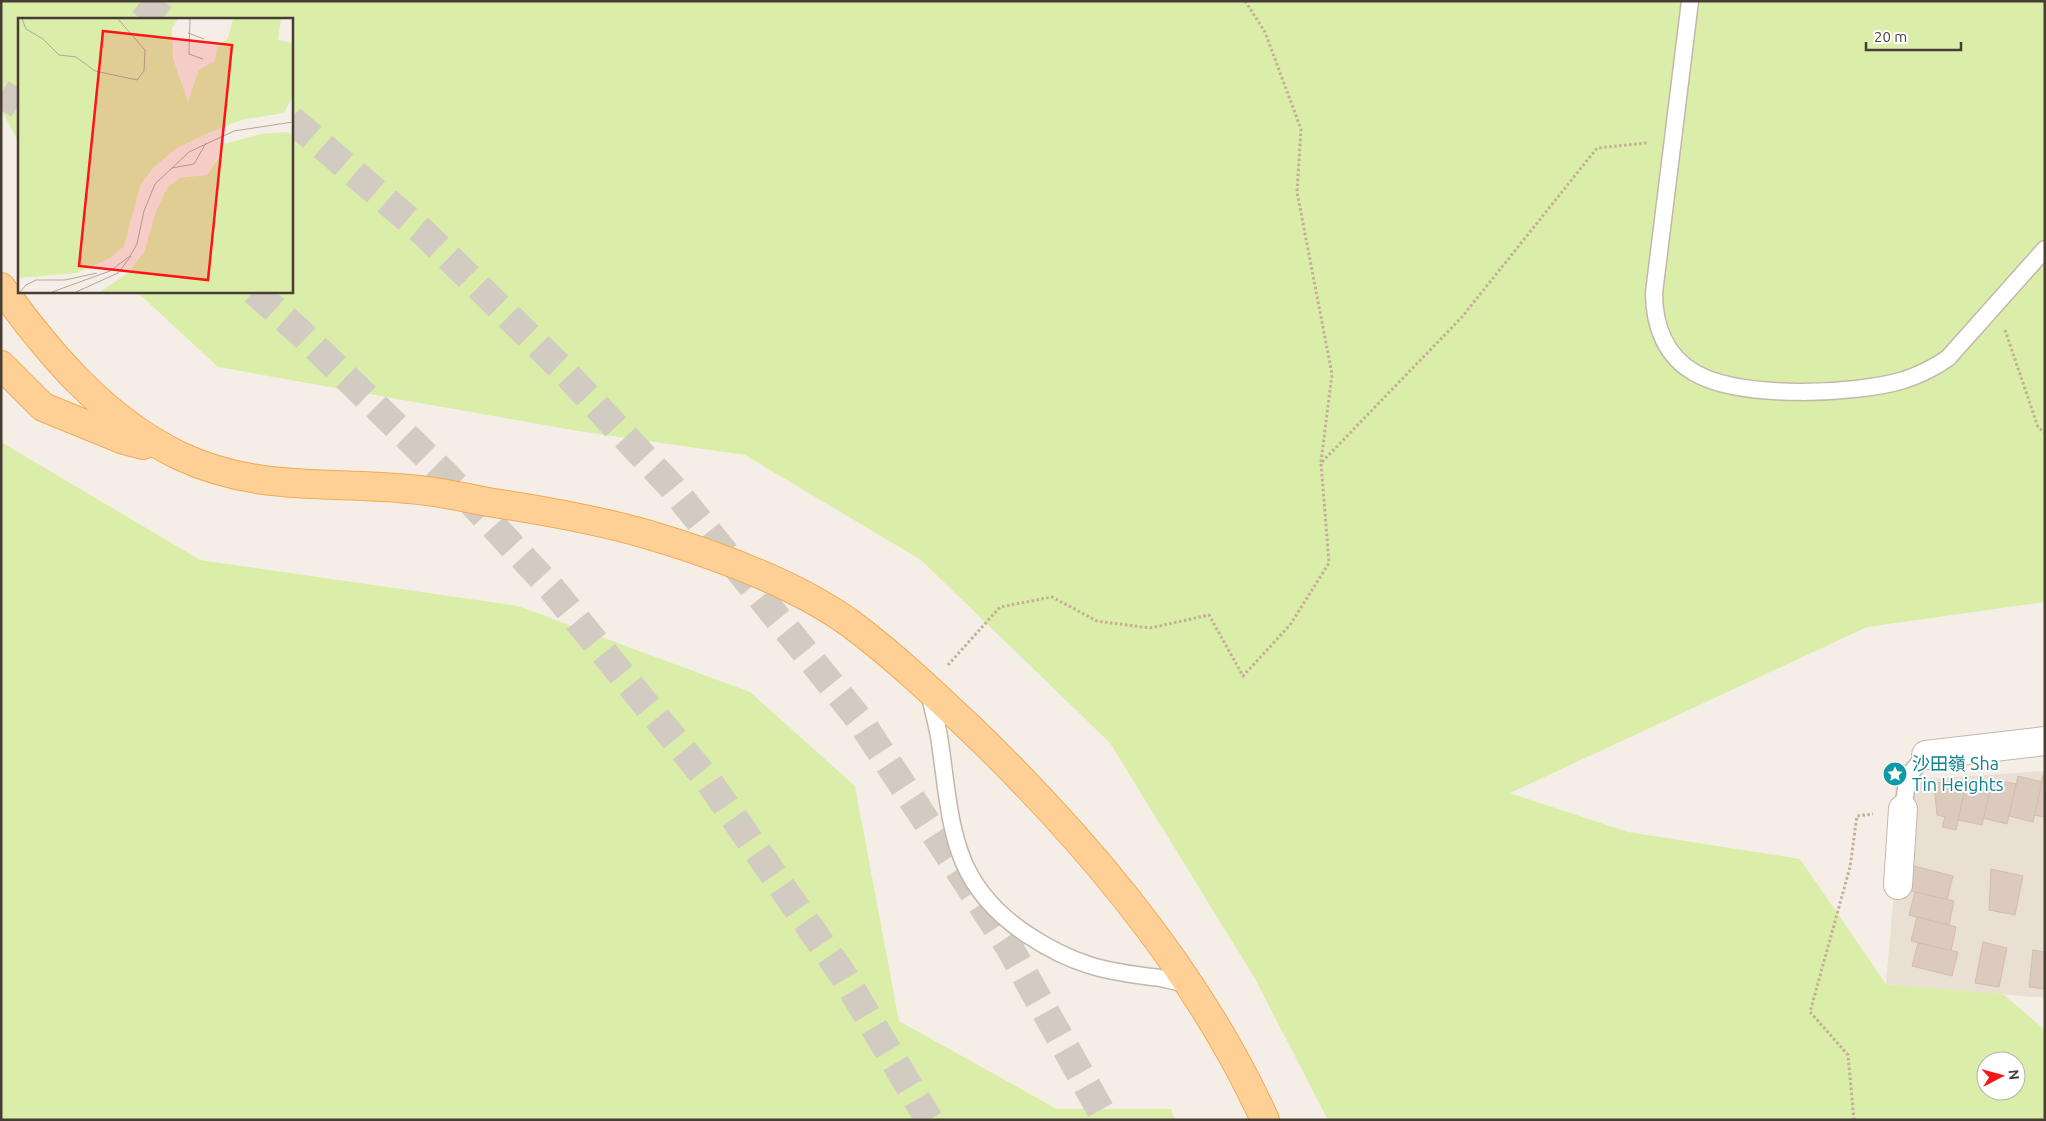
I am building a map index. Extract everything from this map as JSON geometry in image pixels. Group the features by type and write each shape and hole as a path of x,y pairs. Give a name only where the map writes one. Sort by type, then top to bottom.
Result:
{"main road":[{"path":"1,286 24,319 62,363 105,406 132,428 179,455"},
{"path":"1,365 43,407 124,440 179,455 242,477 274,482 410,489 539,510 646,534 724,561 773,581 815,602 850,624 928,688 1038,796 1086,849 1189,985 1230,1052 1265,1120"}],"street":[{"path":"1926,755 2045,741"},
{"path":"1898,885 1903,809"}],"lane":[{"path":"1690,1 1654,281 1654,303 1658,329 1664,342 1681,363 1695,373 1731,386 1760,390 1832,390 1892,383 1922,373 1948,358 2045,249"},
{"path":"928,688 940,741 947,801 953,831 967,871 975,886 986,900 1016,928 1060,954 1114,972 1153,977 1189,985"},
{"path":"1903,809 1908,776 1926,755"}],"path":[{"path":"928,688 1000,607 1052,597 1097,621 1150,628 1209,615 1243,676 1290,625 1330,563 1321,462 1332,374 1297,192 1301,129 1265,32 1245,1"},
{"path":"1321,462 1462,317 1597,148 1672,141"},
{"path":"1996,304 2038,427 2045,433"},
{"path":"1854,1120 1848,1055 1810,1012 1850,868 1857,816 1903,809"}],"shaded area":[{"path":"2045,771 2045,998 1886,984 1898,845 1895,781"}],"green space":[{"path":"1,1 2045,1 2045,602 1867,627 1510,793 1628,832 1800,859 1886,984 2003,994 2045,1030 2045,1120 1328,1120 1254,977 1110,743 921,560 745,455 578,431 218,367 137,292 292,292 292,18 18,18 18,141 1,109"},
{"path":"1,442 200,560 518,606 750,692 855,786 899,1021 1057,1109 1171,1109 1175,1120 1,1120"}],"building":[{"path":"2043,775 2045,775 2045,817 2034,815"},
{"path":"2018,776 2042,782 2033,822 2009,816"},
{"path":"1992,779 2016,784 2007,824 1983,818"},
{"path":"1967,780 1956,830 1942,827 1945,817 1937,815 1934,783"},
{"path":"1967,780 1991,786 1982,825 1958,820"},
{"path":"1914,866 1953,876 1947,900 1908,890"},
{"path":"1991,869 2023,876 2015,915 1989,910"},
{"path":"1915,892 1954,901 1949,925 1909,915"},
{"path":"1917,917 1956,927 1951,951 1911,941"},
{"path":"1983,942 2007,948 1999,987 1975,983"},
{"path":"1918,943 1958,952 1952,976 1912,966"},
{"path":"2033,950 2045,952 2045,989 2029,987"}],"tunnel":[{"path":"141,1 163,18"},
{"path":"1,93 18,104"},
{"path":"292,120 424,233 561,368 671,486 859,719 1008,945 1106,1120"},
{"path":"255,292 302,334 447,476 552,589 710,783 845,978 929,1120"}],"place":[{"name":"沙田嶺 Sha Tin Heights","path":"1895,774"}]}
